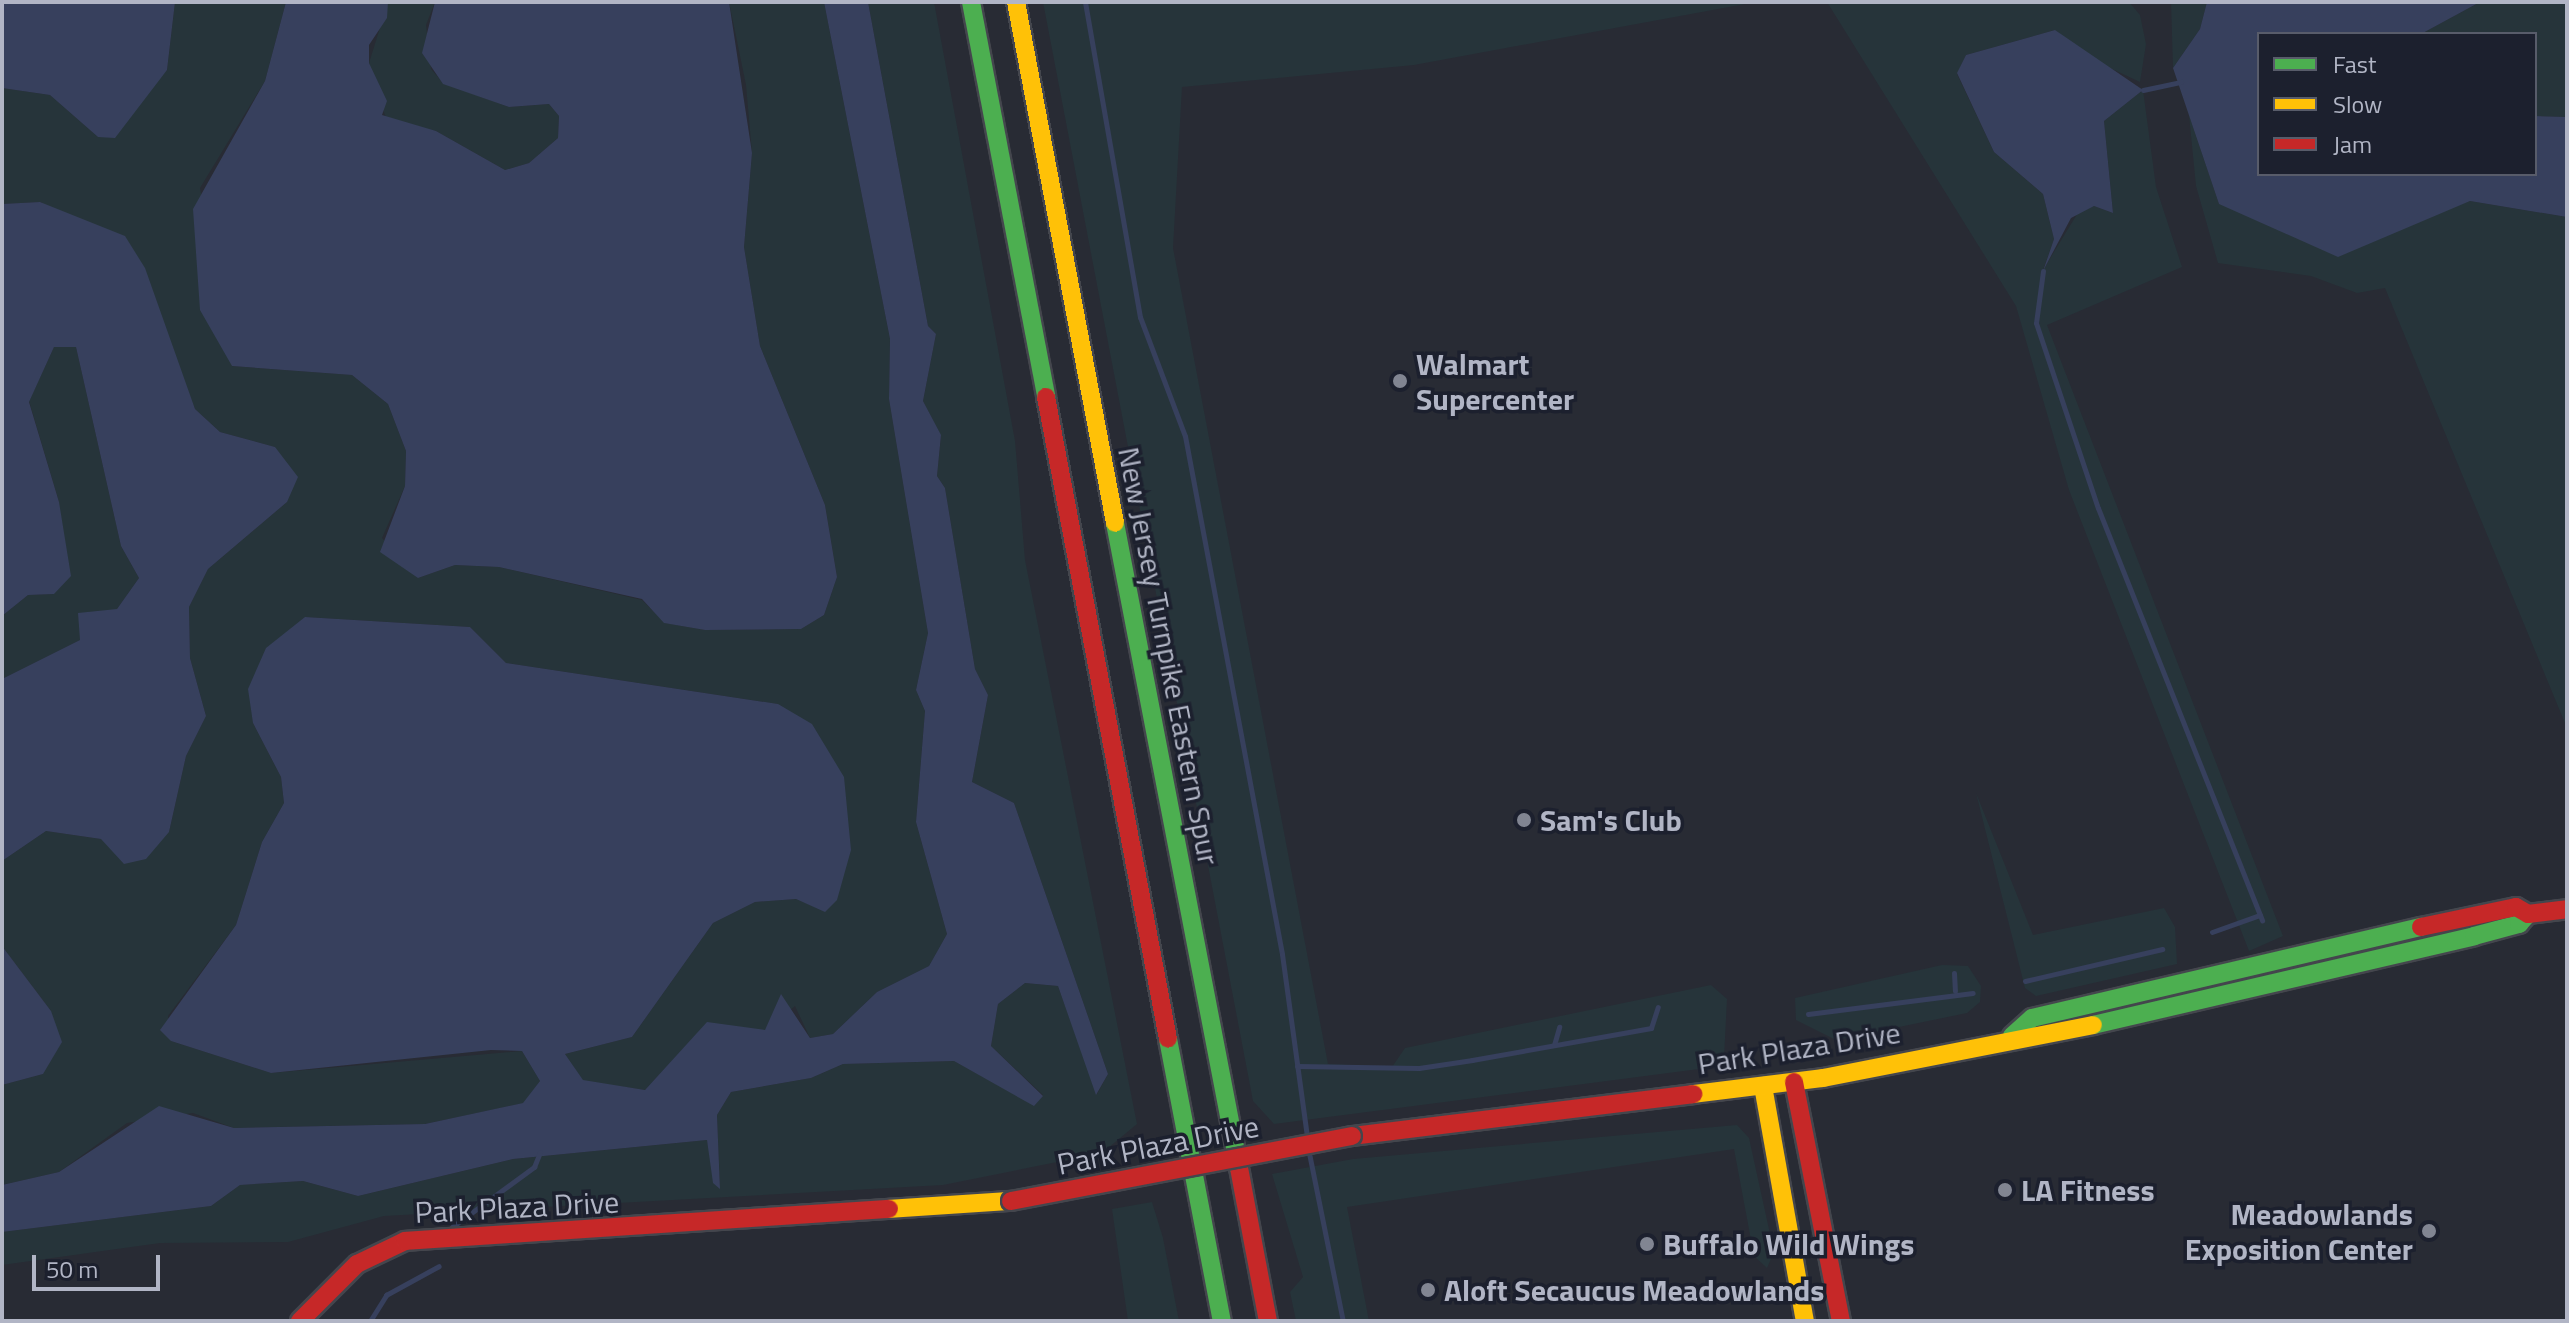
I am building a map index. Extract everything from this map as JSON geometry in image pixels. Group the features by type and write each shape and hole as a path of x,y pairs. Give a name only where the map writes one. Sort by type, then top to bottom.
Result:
{"main road":[{"path":"971,2 1222,1321"},
{"name":"New Jersey Turnpike Eastern Spur","path":"1016,2 1268,1321"},
{"name":"Park Plaza Drive","path":"2012,1036 2032,1018 2206,975 2516,907 2528,914 2567,909"},
{"name":"Park Plaza Drive","path":"300,1321 324,1294 366,1257 419,1239 1011,1201 1352,1136 1794,1082 2012,1036 2033,1039 2216,993 2461,939 2519,924 2528,914"},
{"path":"2206,975 2216,993"},
{"path":"1794,1082 1841,1321"},
{"path":"1763,1086 1805,1321"},
{"path":"321,1321 324,1294"}],"shaded area":[{"path":"175,2 286,2 265,81 200,188 232,366 352,375 388,404 406,451 405,486 382,538 418,578 455,565 499,567 642,600 665,623 705,630 801,629 824,615 837,577 825,505 760,346 744,247 752,153 746,85 729,2 824,2 890,339 889,399 928,633 916,690 925,711 916,822 947,934 929,966 877,992 833,1034 810,1038 795,1006 765,1031 707,1023 645,1090 583,1081 565,1054 632,1037 713,923 755,902 796,899 825,911 778,704 506,663 470,627 305,617 253,723 281,777 284,803 262,842 236,925 168,1016 171,1041 271,1073 522,1051 540,1081 524,1103 425,1124 234,1128 193,1113 127,1123 59,1172 2,1185 2,1085 43,1074 51,1011 2,946 2,861 46,831 101,839 169,832 186,756 206,716 190,658 189,607 208,569 287,502 275,447 220,432 195,409 158,315 41,202 2,204 2,88 50,95 98,137 167,70"},
{"path":"388,2 435,2 426,25 431,69 443,83 509,107 549,104 559,116 558,138 529,163 505,170 436,131 387,122 369,63"},
{"path":"868,2 934,2 1015,441 1025,560 1137,1124 1102,1153 943,1185 384,1216 288,1242 160,1243 2,1265 2,1232 211,1206 240,1185 303,1181 358,1196 513,1159 707,1140 720,1188 717,1115 731,1092 811,1078 843,1064 954,1061 1034,1105 1043,1095 991,1046 998,1004 1025,983 1058,986 1097,1094 1108,1074 1014,803 972,782 988,695 975,669 945,488 937,476 941,436 923,401 936,334 928,326"},
{"path":"1043,2 1756,2 1414,65 1182,87 1173,248 1328,1064 1392,1067 1405,1048 1711,985 1727,999 1724,1058 1699,1069 1274,1124 1253,1101"},
{"path":"1827,2 2129,2 2140,15 2146,44 2140,82 2093,60 2055,30 1966,55 1957,74 1994,152 2043,194 2054,239 2043,270 2079,211 2094,206 2113,213 2104,121 2143,90 2156,187 2182,267 2047,325 2283,936 2249,951 2069,490 2016,306"},
{"path":"2171,2 2207,2 2200,29 2173,68"},
{"path":"2480,2 2567,2 2567,117 2537,116 2537,32 2425,32"},
{"path":"2189,115 2219,204 2417,219 2470,201 2567,217 2567,728 2385,288 2357,293 2311,276 2218,263 2196,186"},
{"path":"54,347 76,347 121,546 139,578 117,609 80,640 2,679 2,616 28,595 54,594 59,502 29,401"},
{"path":"1976,793 2033,935 2164,908 2175,927 2177,964 2036,996 2025,988"},
{"path":"1942,965 1968,966 1981,986 1980,1002 1967,1013 1836,1040 1796,1020 1795,998"},
{"path":"1737,1125 1749,1138 1774,1252 1767,1268 1754,1256 1734,1149 1347,1207 1369,1321 1296,1321 1290,1292 1303,1277 1272,1174 1353,1159"},
{"path":"1152,1202 1163,1238 1179,1321 1128,1321 1112,1209"}],"water":[{"path":"2,2 175,2 167,70 115,138 98,137 50,95 2,88"},
{"path":"286,2 388,2 387,18 369,45 369,63 387,101 382,115 436,131 505,170 529,163 558,138 559,116 549,104 509,107 443,84 422,53 435,2 729,2 752,153 744,247 760,346 825,505 837,577 824,615 801,629 705,630 664,623 642,599 499,567 455,565 418,578 380,552 405,486 406,451 388,404 352,375 232,366 200,310 193,209 265,81"},
{"path":"824,2 868,2 928,326 936,334 923,401 941,435 937,476 945,488 975,669 988,695 972,782 1014,803 1108,1074 1096,1095 1058,986 1025,983 998,1004 991,1046 1043,1096 1034,1106 954,1061 843,1064 811,1078 731,1092 717,1115 720,1189 713,1183 707,1140 513,1159 358,1196 303,1181 240,1185 211,1206 2,1232 2,1185 59,1172 159,1106 234,1128 425,1124 523,1103 540,1081 522,1051 491,1050 271,1073 171,1041 160,1030 236,925 262,842 284,803 281,777 253,723 248,689 266,648 305,617 470,627 506,663 778,704 812,724 844,777 851,850 837,900 825,912 796,899 755,902 713,923 632,1037 565,1054 583,1080 645,1090 707,1022 765,1030 781,994 810,1038 833,1034 877,992 929,966 947,934 916,822 925,711 916,690 928,633 889,399 890,339"},
{"path":"2207,2 2480,2 2425,32 2257,32 2257,176 2537,176 2537,116 2567,117 2567,217 2470,201 2338,257 2219,204 2173,68 2200,29"},
{"path":"2055,30 2143,90 2104,121 2113,213 2094,206 2071,218 2043,271 2054,239 2043,194 1994,152 1957,73 1966,55"},
{"path":"40,202 125,236 145,268 195,409 220,432 275,447 298,477 287,502 208,569 189,607 190,658 206,716 186,756 169,832 146,859 124,864 101,839 46,831 2,861 2,679 80,640 78,613 117,609 139,578 121,546 76,347 54,347 29,402 59,502 71,576 54,594 28,595 2,616 2,204"},
{"path":"2,946 51,1011 62,1042 43,1074 2,1085"}],"waterway":[{"path":"1085,2 1140,317 1185,436 1282,954 1307,1136"},
{"path":"2143,90 2181,82"},
{"path":"2043,271 2036,323 2098,508 2262,921"},
{"path":"2212,932 2260,915"},
{"path":"2025,981 2162,949"},
{"path":"1954,973 1955,991"},
{"path":"1808,1014 1973,993"},
{"path":"1297,1066 1419,1068 1472,1060 1651,1028 1658,1007"},
{"path":"1554,1045 1559,1027"},
{"path":"452,1227 534,1167 540,1152"},
{"path":"1309,1153 1343,1321"},
{"path":"370,1321 386,1295 439,1266"}],"traffic: fast":[{"path":"971,2 1046,397"},
{"path":"1115,523 1239,1168"},
{"path":"2093,1025 2474,936 2519,924 2528,914"},
{"path":"2012,1036 2032,1018 2421,927"},
{"path":"1168,1039 1222,1321"}],"traffic: slow":[{"path":"1016,2 1115,523"},
{"path":"1693,1094 1823,1078 2093,1025"},
{"path":"1763,1086 1805,1321"},
{"path":"889,1209 1011,1201"}],"traffic: jam":[{"path":"1046,397 1168,1039"},
{"path":"2421,927 2516,907 2528,914 2567,909"},
{"path":"1794,1082 1841,1321"},
{"path":"1352,1136 1693,1094"},
{"path":"1011,1201 1352,1136"},
{"path":"1239,1168 1268,1321"},
{"path":"300,1321 357,1264 405,1241 889,1209"}],"place":[{"name":"Walmart Supercenter","path":"1400,381"},
{"name":"Sam's Club","path":"1524,820"},
{"name":"LA Fitness","path":"2005,1190"},
{"name":"Meadowlands Exposition Center","path":"2429,1231"},
{"name":"Buffalo Wild Wings","path":"1647,1244"},
{"name":"Aloft Secaucus Meadowlands","path":"1428,1290"}]}
